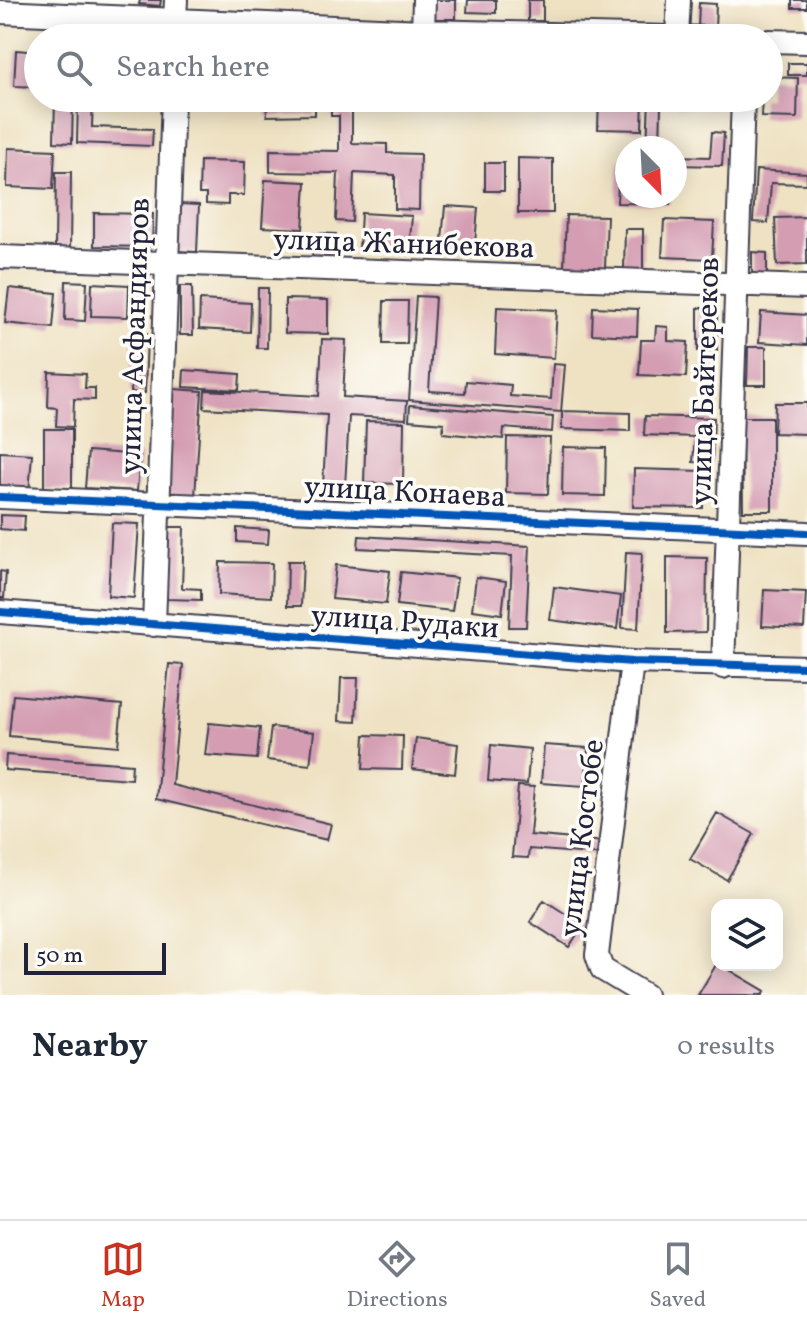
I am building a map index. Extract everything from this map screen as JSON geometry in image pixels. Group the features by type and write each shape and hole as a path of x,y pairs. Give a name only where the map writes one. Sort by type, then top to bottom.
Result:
{"street":[{"path":"423,24 424,0"},
{"path":"678,24 679,0"},
{"path":"0,12 289,24"},
{"path":"783,41 807,42"},
{"name":"улица Асфандияров","path":"154,625 173,112"},
{"name":"улица Байтереков","path":"723,667 743,112"},
{"name":"улица Жанибекова","path":"0,257 168,266 807,287"},
{"name":"улица Конаева","path":"0,497 729,532 807,533"},
{"name":"улица Рудаки","path":"0,612 632,662 807,667"},
{"name":"улица Костобе","path":"632,662 597,955 602,969 645,995"}],"building":[{"path":"140,0 161,0 160,6 139,4"},
{"path":"433,0 456,0 456,19 433,19"},
{"path":"468,0 496,0 496,13 467,12"},
{"path":"528,0 543,0 543,21 528,21"},
{"path":"792,0 807,0 807,8 792,8"},
{"path":"699,3 716,4 715,24 698,24"},
{"path":"16,50 24,51 24,86 14,86"},
{"path":"788,63 807,63 807,75 788,75"},
{"path":"783,77 798,78 797,118 761,117 761,112 783,112"},
{"path":"55,112 73,112 72,143 54,142"},
{"path":"78,112 93,112 92,127 153,129 152,146 77,143"},
{"path":"267,112 315,112 315,115 267,116"},
{"path":"331,112 352,112 352,143 387,144 387,153 420,154 419,210 395,209 395,175 354,173 352,222 336,221 338,173 270,172 270,150 339,151 339,116 331,116"},
{"path":"599,112 643,112 642,130 598,129"},
{"path":"648,112 661,112 660,136 647,136"},
{"path":"712,132 724,133 722,166 687,165 687,156 710,157"},
{"path":"8,148 55,150 53,189 7,187"},
{"path":"518,158 553,159 553,213 518,213"},
{"path":"200,161 245,162 244,195 228,195 228,205 206,204 206,194 199,194"},
{"path":"485,163 504,163 504,191 485,191"},
{"path":"756,170 807,173 807,184 771,183 768,223 753,222"},
{"path":"56,172 71,172 70,248 55,248"},
{"path":"265,180 306,182 303,229 262,227"},
{"path":"179,204 199,205 197,252 176,251"},
{"path":"445,206 478,208 474,255 441,252"},
{"path":"94,213 153,214 152,247 94,246"},
{"path":"361,213 412,216 409,252 359,249"},
{"path":"566,215 607,216 605,268 564,267"},
{"path":"807,217 807,264 777,265 775,218"},
{"path":"664,220 714,222 712,259 662,257"},
{"path":"625,229 643,229 643,269 624,269"},
{"path":"314,233 336,234 334,258 312,257"},
{"path":"752,252 767,253 767,274 752,274"},
{"path":"66,281 87,282 85,321 65,320"},
{"path":"92,283 129,285 128,317 91,316"},
{"path":"180,286 192,286 193,335 180,335"},
{"path":"9,288 56,293 53,328 5,323"},
{"path":"258,288 268,288 267,348 257,348"},
{"path":"416,296 435,297 429,391 465,393 466,381 511,385 510,396 551,399 553,364 565,365 561,412 409,400"},
{"path":"285,299 328,300 328,334 285,333"},
{"path":"200,300 251,303 250,332 199,329"},
{"path":"384,301 408,301 407,344 383,344"},
{"path":"497,307 557,310 554,358 495,354"},
{"path":"593,307 638,309 637,336 592,334"},
{"path":"698,308 717,308 717,351 698,351"},
{"path":"761,312 807,315 807,345 759,342"},
{"path":"656,326 668,327 668,341 688,342 686,377 639,375 641,340 655,340"},
{"path":"133,333 147,334 145,393 131,392"},
{"path":"322,339 346,340 343,397 407,401 406,419 349,416 344,504 322,503 327,415 204,408 205,390 319,396"},
{"path":"748,347 766,347 766,385 747,385"},
{"path":"184,370 240,374 239,390 183,387"},
{"path":"49,372 86,374 85,388 95,388 95,400 74,399 73,427 56,426 57,408 48,407"},
{"path":"174,389 202,391 195,496 168,494"},
{"path":"775,403 807,403 807,434 774,433"},
{"path":"410,405 553,417 552,432 504,428 503,439 443,433 444,423 409,420"},
{"path":"562,411 630,413 630,431 562,429"},
{"path":"645,416 714,418 712,463 693,462 695,437 644,435"},
{"path":"742,417 772,417 772,511 743,511"},
{"path":"366,421 404,422 403,484 364,483"},
{"path":"44,429 72,429 72,489 44,489"},
{"path":"507,437 550,438 548,494 506,493"},
{"path":"563,447 606,448 605,496 562,495"},
{"path":"88,451 140,455 137,491 85,488"},
{"path":"0,452 32,454 29,493 0,491"},
{"path":"634,469 704,471 703,508 633,507"},
{"path":"0,515 25,516 24,531 0,529"},
{"path":"112,523 139,524 134,598 108,596"},
{"path":"168,527 184,527 182,588 201,589 201,600 166,599"},
{"path":"237,528 269,530 268,544 237,542"},
{"path":"359,536 530,546 526,627 509,627 512,556 358,548"},
{"path":"626,552 642,553 638,629 622,628"},
{"path":"667,557 707,558 706,632 667,633"},
{"path":"288,561 303,561 301,606 287,606"},
{"path":"220,562 272,563 271,597 219,594"},
{"path":"336,565 390,571 386,604 332,599"},
{"path":"0,571 6,572 4,598 0,598"},
{"path":"401,572 457,578 452,611 397,605"},
{"path":"476,577 506,581 502,614 472,610"},
{"path":"554,587 621,596 617,629 550,620"},
{"path":"764,590 806,592 804,628 762,626"},
{"path":"169,664 183,665 172,785 331,824 327,840 156,799"},
{"path":"341,678 358,678 356,722 339,721"},
{"path":"13,695 122,705 118,746 9,736"},
{"path":"209,723 260,728 257,759 205,755"},
{"path":"271,727 314,732 310,765 267,760"},
{"path":"365,735 403,736 402,770 363,769"},
{"path":"416,738 458,744 455,774 412,769"},
{"path":"491,745 530,749 527,784 488,781"},
{"path":"544,745 588,748 585,786 541,783"},
{"path":"6,755 132,764 131,779 5,770"},
{"path":"518,786 534,787 530,835 604,842 603,855 529,849 528,858 512,857"},
{"path":"717,813 754,834 727,880 690,859"},
{"path":"544,900 583,925 569,947 530,922"},
{"path":"712,971 731,971 765,991 763,995 698,995"}],"cycle path":[{"path":"0,497 807,533"},
{"path":"0,612 632,662 807,667"}]}
